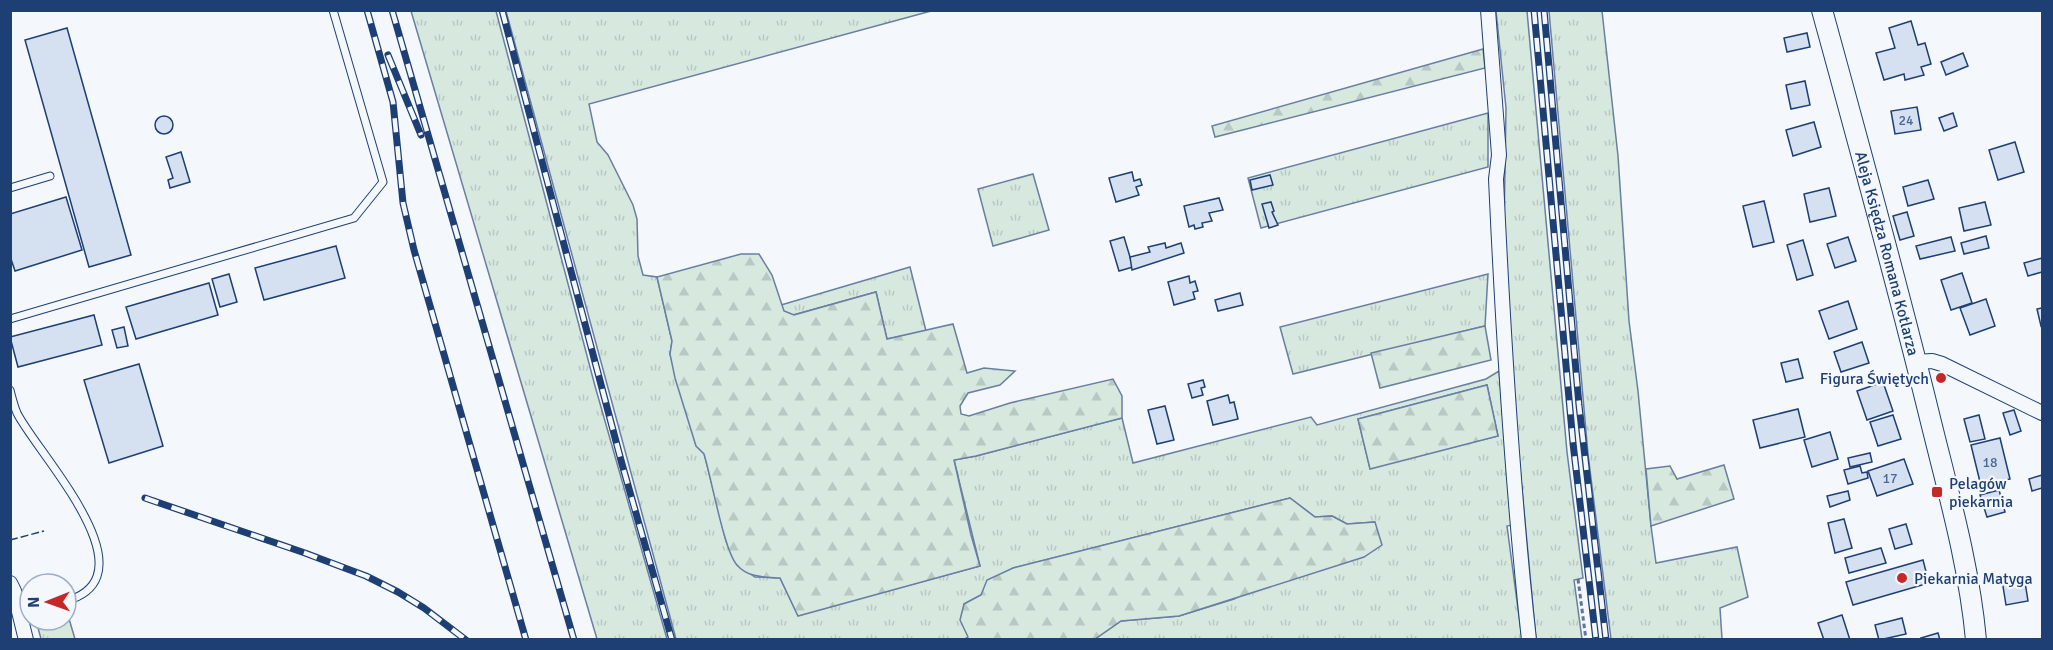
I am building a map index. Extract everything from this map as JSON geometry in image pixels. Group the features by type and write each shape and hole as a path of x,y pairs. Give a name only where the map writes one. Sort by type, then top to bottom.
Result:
{"street":[{"path":"1488,10 1499,155 1496,179 1504,356 1520,560 1530,639"},
{"name":"Aleja Księdza Romana Kotlarza","path":"1822,10 1916,362 1963,553 1977,639"},
{"path":"1916,362 1932,361 1942,364 2043,413"},
{"path":"10,583 18,599"}],"lane":[{"path":"10,320 354,218 383,182 333,10"},
{"path":"10,188 50,176"},
{"path":"10,390 16,412 86,516 97,545 98,575 88,591 78,596"}],"path":[{"path":"1578,579 1586,639"}],"green space":[{"path":"411,11 496,11 595,386 667,639 597,639"},
{"path":"506,11 931,11 589,104 597,142 608,155 633,205 637,219 638,256 643,275 657,277 672,341 670,354 696,445 704,453 726,541 737,565 755,577 780,578 798,615 980,566 954,460 1122,418 1133,463 1311,417 1317,425 1486,379 1499,371 1512,525 1507,526 1522,639 1095,639 1121,621 1179,616 1234,599 1375,522 1347,524 1332,516 1315,517 1290,498 1013,568 981,595 964,604 968,637 965,639 676,639","holes":["1487,385 1498,436 1370,468 1358,419"]},
{"path":"1496,11 1527,11 1567,452 1583,578 1574,580 1582,639 1536,639 1516,425 1504,228 1506,108"},
{"path":"1549,11 1602,11 1618,156 1629,321 1656,563 1737,547 1748,597 1720,608 1722,639 1611,639 1588,454"},
{"path":"1483,49 1485,68 1215,137 1212,126"},
{"path":"1488,113 1488,167 1261,228 1248,178"},
{"path":"1033,174 1049,230 993,246 978,189"},
{"path":"741,254 759,254 772,275 784,311 794,315 876,292 887,339 953,324 967,373 984,368 1015,371 1000,385 968,393 960,406 961,414 969,416 1010,403 1113,379 1122,396 1122,418 954,460 980,566 798,616 780,578 757,576 741,569 727,545 704,454 696,446 675,378 670,354 672,341 657,277"},
{"path":"910,267 926,331 887,339 876,292 793,315 783,311 781,305"},
{"path":"1488,274 1485,326 1293,374 1280,327"},
{"path":"1485,326 1491,360 1380,388 1371,353"},
{"path":"1487,385 1498,436 1370,469 1358,419"},
{"path":"1724,465 1734,499 1651,526 1646,469 1670,466 1677,479"},
{"path":"1290,498 1315,517 1332,516 1347,524 1375,522 1382,545 1364,557 1179,616 1121,621 1095,639 965,639 968,637 960,620 964,604 981,595 987,580 1013,568"},
{"path":"39,632 73,632 75,639 41,639"}],"building":[{"path":"1911,21 1918,45 1925,43 1931,64 1921,67 1924,75 1905,80 1904,74 1884,80 1876,53 1895,48 1889,28"},
{"path":"67,28 131,255 89,267 25,40"},
{"path":"1807,33 1810,47 1787,52 1784,38"},
{"path":"1963,53 1968,66 1946,75 1941,62"},
{"path":"1805,81 1810,105 1791,109 1786,85"},
{"path":"1917,107 1921,130 1895,134 1891,111"},
{"path":"1953,113 1957,126 1944,131 1939,118"},
{"path":"160,116 168,116 173,121 171,132 160,134 155,129 155,121"},
{"path":"1814,122 1821,147 1793,156 1786,130"},
{"path":"2015,142 2024,172 1998,180 1989,150"},
{"path":"181,152 190,182 170,188 168,180 173,178 166,157"},
{"path":"1132,172 1134,181 1140,179 1142,185 1136,187 1139,195 1116,202 1109,178"},
{"path":"1270,175 1273,185 1252,190 1250,180"},
{"path":"1928,180 1934,199 1908,206 1903,187"},
{"path":"1829,188 1836,216 1810,222 1804,194"},
{"path":"66,197 82,250 15,271 10,256 10,214"},
{"path":"1219,198 1223,210 1209,213 1212,221 1202,223 1203,227 1195,229 1194,225 1189,227 1184,206"},
{"path":"1764,201 1774,242 1753,247 1743,206"},
{"path":"1271,202 1274,211 1272,212 1278,225 1269,228 1262,204"},
{"path":"1985,202 1991,225 1964,231 1959,208"},
{"path":"1907,212 1914,236 1900,240 1893,216"},
{"path":"1986,236 1989,248 1964,254 1961,243"},
{"path":"1124,237 1133,267 1119,271 1110,241"},
{"path":"1848,237 1856,261 1835,268 1827,244"},
{"path":"1951,237 1955,251 1920,259 1916,246"},
{"path":"1803,240 1813,275 1797,280 1787,245"},
{"path":"1165,243 1166,248 1181,243 1184,253 1132,270 1130,257 1150,252 1148,247"},
{"path":"336,246 345,278 264,300 255,268"},
{"path":"2042,258 2042,272 2028,276 2024,263"},
{"path":"1962,273 1972,303 1951,310 1941,280"},
{"path":"229,274 237,302 220,307 212,279"},
{"path":"1189,276 1190,283 1195,281 1198,291 1193,292 1195,299 1174,305 1168,282"},
{"path":"209,283 218,315 136,339 126,307"},
{"path":"1240,293 1243,305 1218,311 1215,300"},
{"path":"1986,299 1995,326 1970,335 1960,308"},
{"path":"1848,301 1857,329 1829,339 1819,311"},
{"path":"2042,308 2042,325 2041,326 2037,309"},
{"path":"94,315 102,345 18,367 10,337"},
{"path":"124,327 128,346 117,348 112,330"},
{"path":"1862,342 1869,363 1841,372 1834,352"},
{"path":"1798,359 1803,378 1786,382 1781,363"},
{"path":"139,364 163,446 109,463 84,380"},
{"path":"1203,380 1205,387 1201,388 1203,395 1192,398 1188,384"},
{"path":"1883,382 1893,411 1867,420 1857,391"},
{"path":"1228,395 1230,403 1234,402 1238,419 1213,425 1207,401"},
{"path":"1165,406 1174,440 1157,444 1148,410"},
{"path":"1798,409 1805,437 1760,448 1753,420"},
{"path":"2014,410 2021,431 2010,435 2003,413"},
{"path":"1893,415 1901,439 1878,446 1870,422"},
{"path":"1979,415 1985,439 1970,442 1964,419"},
{"path":"1830,432 1838,459 1812,467 1804,440"},
{"path":"2000,438 2010,479 1981,486 1971,445"},
{"path":"1870,453 1872,462 1850,467 1848,458"},
{"path":"1904,459 1913,484 1877,496 1868,471"},
{"path":"1860,466 1862,473 1867,472 1868,478 1848,484 1844,470"},
{"path":"2042,475 2042,488 2032,491 2029,479"},
{"path":"1999,490 2005,512 1987,517 1980,495"},
{"path":"1848,491 1850,500 1830,507 1827,496"},
{"path":"1844,519 1852,548 1835,553 1828,523"},
{"path":"1906,524 1912,544 1895,549 1889,529"},
{"path":"1881,548 1886,563 1849,573 1845,558"},
{"path":"1923,560 1929,583 1853,605 1846,582"},
{"path":"2024,576 2028,601 2006,605 2002,580"},
{"path":"1842,615 1850,640 1824,640 1818,623"},
{"path":"1902,618 1906,634 1879,640 1875,625"},
{"path":"1938,633 1940,640 1922,640 1921,638"}],"railway":[{"path":"367,10 393,102 403,203 414,250 526,640"},
{"path":"392,10 574,640"},
{"path":"502,10 622,464 672,640"},
{"path":"1534,10 1573,443 1596,640"},
{"path":"1544,10 1579,405 1606,640"},
{"path":"388,55 421,135"},
{"path":"145,498 366,576 424,608 466,640"}],"fence":[{"path":"10,540 44,531"}],"place":[{"name":"Figura Świętych","path":"1941,378"},
{"name":"Pelagów piekarnia","path":"1937,492"},
{"name":"Piekarnia Matyga","path":"1902,578"}]}
